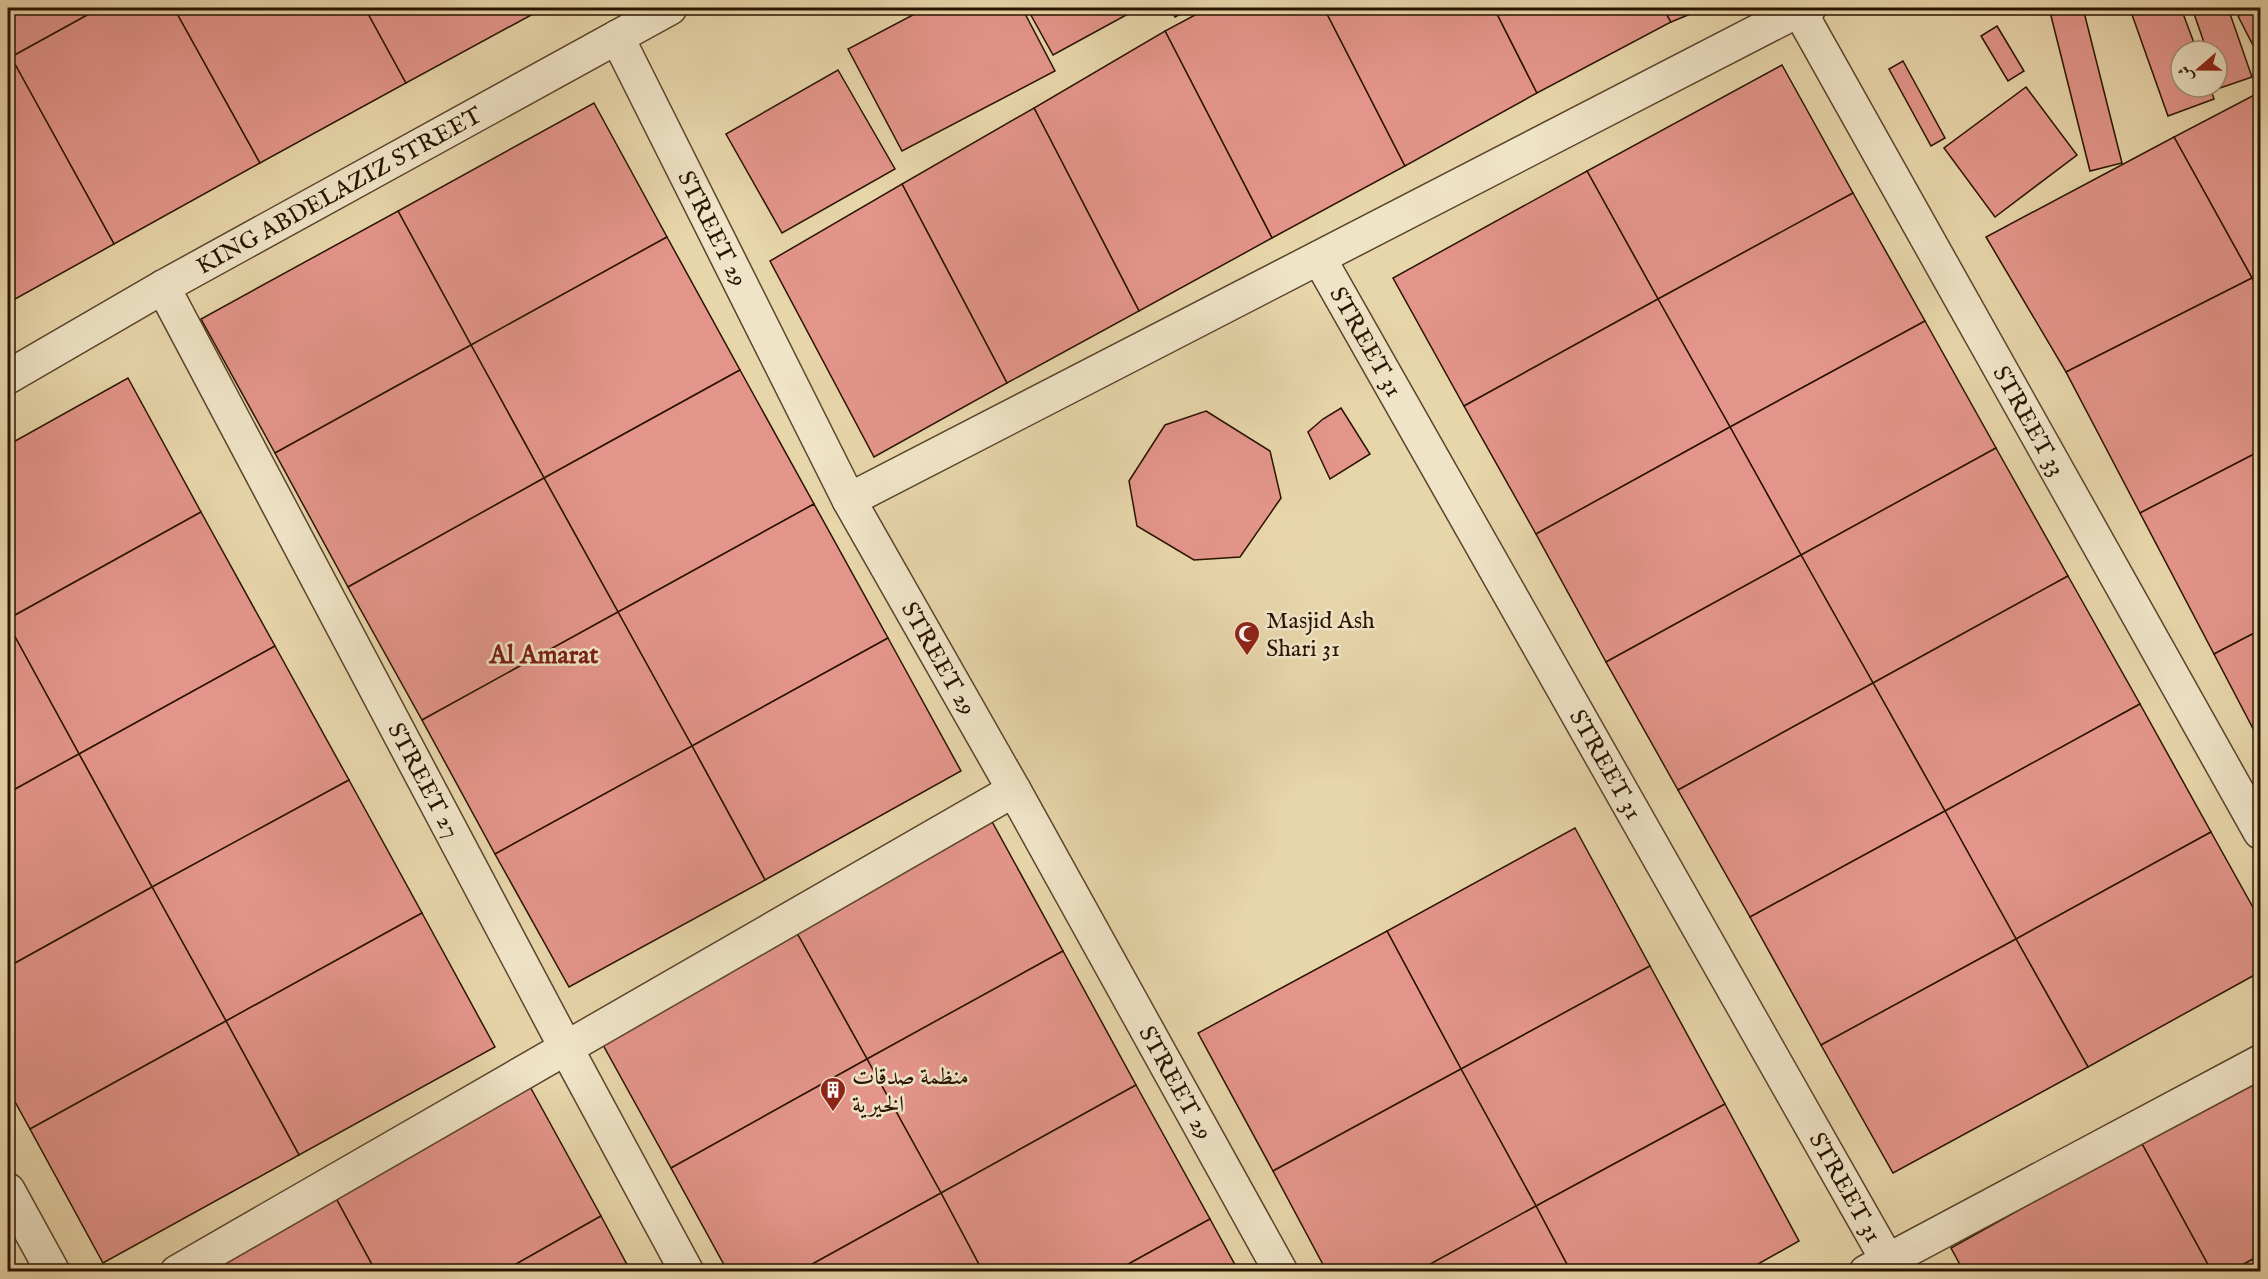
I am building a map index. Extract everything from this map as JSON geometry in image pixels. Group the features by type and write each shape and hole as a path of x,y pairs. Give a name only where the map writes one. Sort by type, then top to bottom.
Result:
{"street":[{"name":"KING ABDELAZIZ STREET","path":"8,377 163,287 670,8"},
{"path":"849,500 1804,9"},
{"name":"STREET 33","path":"1804,9 2260,832"},
{"name":"STREET 29","path":"617,37 849,500 1014,790 1281,1272"},
{"name":"STREET 31","path":"1319,258 1883,1268"},
{"name":"STREET 27","path":"163,287 687,1272"},
{"path":"177,1272 565,1046 1014,790"},
{"path":"1883,1268 2260,1062"},
{"path":"8,1190 53,1272"}],"building":[{"path":"8,8 100,8 11,57 8,51"},
{"path":"100,8 174,8 260,163 114,244 11,57"},
{"path":"174,8 365,8 406,83 260,163"},
{"path":"365,8 544,8 406,83"},
{"path":"926,8 1022,8 1055,71 902,151 848,49"},
{"path":"1027,8 1139,8 1053,55"},
{"path":"1170,8 1192,8 1175,17"},
{"path":"1208,8 1324,8 1405,166 1272,238 1165,31"},
{"path":"1324,8 1494,8 1537,93 1405,166"},
{"path":"1494,8 1663,8 1671,22 1537,93"},
{"path":"1663,8 1705,8 1671,22"},
{"path":"2049,8 2083,8 2122,163 2090,171"},
{"path":"2181,8 2193,39 2169,39 2169,99 2214,99 2168,116 2130,9"},
{"path":"2192,8 2228,8 2252,77 2229,85 2229,39 2203,39"},
{"path":"2253,8 2260,8 2260,59 2238,16"},
{"path":"1997,26 2024,71 2008,81 1981,36"},
{"path":"1165,31 1272,238 1139,311 1034,108"},
{"path":"11,57 114,244 8,303 8,58"},
{"path":"1903,61 1945,138 1931,146 1889,69"},
{"path":"1782,65 1853,193 1658,299 1587,171"},
{"path":"838,70 895,169 782,233 726,134"},
{"path":"2026,87 2077,155 1995,217 1944,148"},
{"path":"2260,92 2260,274 2252,278 2174,137"},
{"path":"594,103 667,237 471,345 398,211"},
{"path":"1034,108 1139,311 1007,383 902,184"},
{"path":"2174,137 2252,278 2066,372 1986,237"},
{"path":"1587,171 1658,299 1464,406 1393,278"},
{"path":"902,184 1007,383 874,457 770,261"},
{"path":"1853,193 1925,321 1730,427 1658,299"},
{"path":"398,211 471,345 275,453 201,319"},
{"path":"667,237 740,370 544,478 471,345"},
{"path":"2260,274 2260,292 2252,278"},
{"path":"2252,278 2260,292 2260,451 2140,513 2066,372"},
{"path":"1658,299 1730,427 1536,534 1464,406"},
{"path":"1925,321 1996,448 1801,555 1730,427"},
{"path":"471,345 544,478 348,587 275,453"},
{"path":"740,370 814,504 618,612 544,478"},
{"path":"128,378 201,512 8,619 8,445"},
{"path":"1341,408 1370,454 1330,479 1308,432"},
{"path":"1206,411 1270,451 1281,498 1240,557 1194,560 1137,526 1129,481 1165,425"},
{"path":"1730,427 1801,555 1606,662 1536,534"},
{"path":"1996,448 2068,576 1873,683 1801,555"},
{"path":"2260,451 2260,630 2214,654 2140,513"},
{"path":"544,478 618,612 422,720 348,587"},
{"path":"814,504 888,638 692,746 618,612"},
{"path":"201,512 275,646 79,754 8,624 8,619"},
{"path":"1801,555 1873,683 1678,790 1606,662"},
{"path":"2068,576 2140,704 1945,811 1873,683"},
{"path":"618,612 692,746 495,854 422,720"},
{"path":"8,624 79,754 8,793"},
{"path":"2260,630 2260,742 2214,654"},
{"path":"888,638 961,771 765,880 692,746"},
{"path":"275,646 349,780 152,887 79,754"},
{"path":"1873,683 1945,811 1750,917 1678,790"},
{"path":"2140,704 2211,832 2016,939 1945,811"},
{"path":"692,746 765,880 569,987 495,854"},
{"path":"79,754 152,887 8,967 8,793"},
{"path":"349,780 422,913 226,1021 152,887"},
{"path":"1945,811 2016,939 1821,1045 1750,917"},
{"path":"990,818 1063,951 867,1059 793,926"},
{"path":"1575,828 1650,966 1461,1069 1387,931"},
{"path":"2211,832 2260,920 2260,972 2088,1067 2016,939"},
{"path":"152,887 226,1021 30,1129 8,1089 8,967"},
{"path":"422,913 495,1047 299,1155 226,1021"},
{"path":"793,926 867,1059 671,1168 597,1034"},
{"path":"1387,931 1461,1069 1273,1171 1198,1033"},
{"path":"2016,939 2088,1067 1893,1173 1821,1045"},
{"path":"1063,951 1136,1085 941,1193 867,1059"},
{"path":"1650,966 1725,1104 1536,1206 1461,1069"},
{"path":"226,1021 299,1155 103,1263 30,1129"},
{"name":"منظمة صدقات الخيرية","path":"867,1059 941,1193 798,1272 728,1272 671,1168"},
{"path":"1461,1069 1536,1206 1416,1272 1327,1272 1273,1171"},
{"path":"2260,1076 2260,1255 2230,1272 2212,1272 2141,1142"},
{"path":"528,1083 601,1216 502,1272 376,1272 332,1191"},
{"path":"1136,1085 1210,1219 1114,1272 983,1272 941,1193"},
{"path":"1725,1104 1799,1241 1744,1272 1571,1272 1536,1206"},
{"path":"2141,1142 2212,1272 1964,1272 1951,1248"},
{"path":"332,1191 376,1272 186,1272"},
{"path":"941,1193 983,1272 798,1272"},
{"path":"1536,1206 1571,1272 1416,1272"},
{"path":"601,1216 631,1272 502,1272"},
{"path":"1210,1219 1239,1272 1114,1272"},
{"path":"2260,1255 2260,1272 2230,1272"}],"place":[{"name":"Masjid Ash Shari 31","path":"1247,657"},
{"name":"منظمة صدقات الخيرية","path":"833,1113"}],"district":[{"name":"Al Amarat","path":"544,654"}]}
